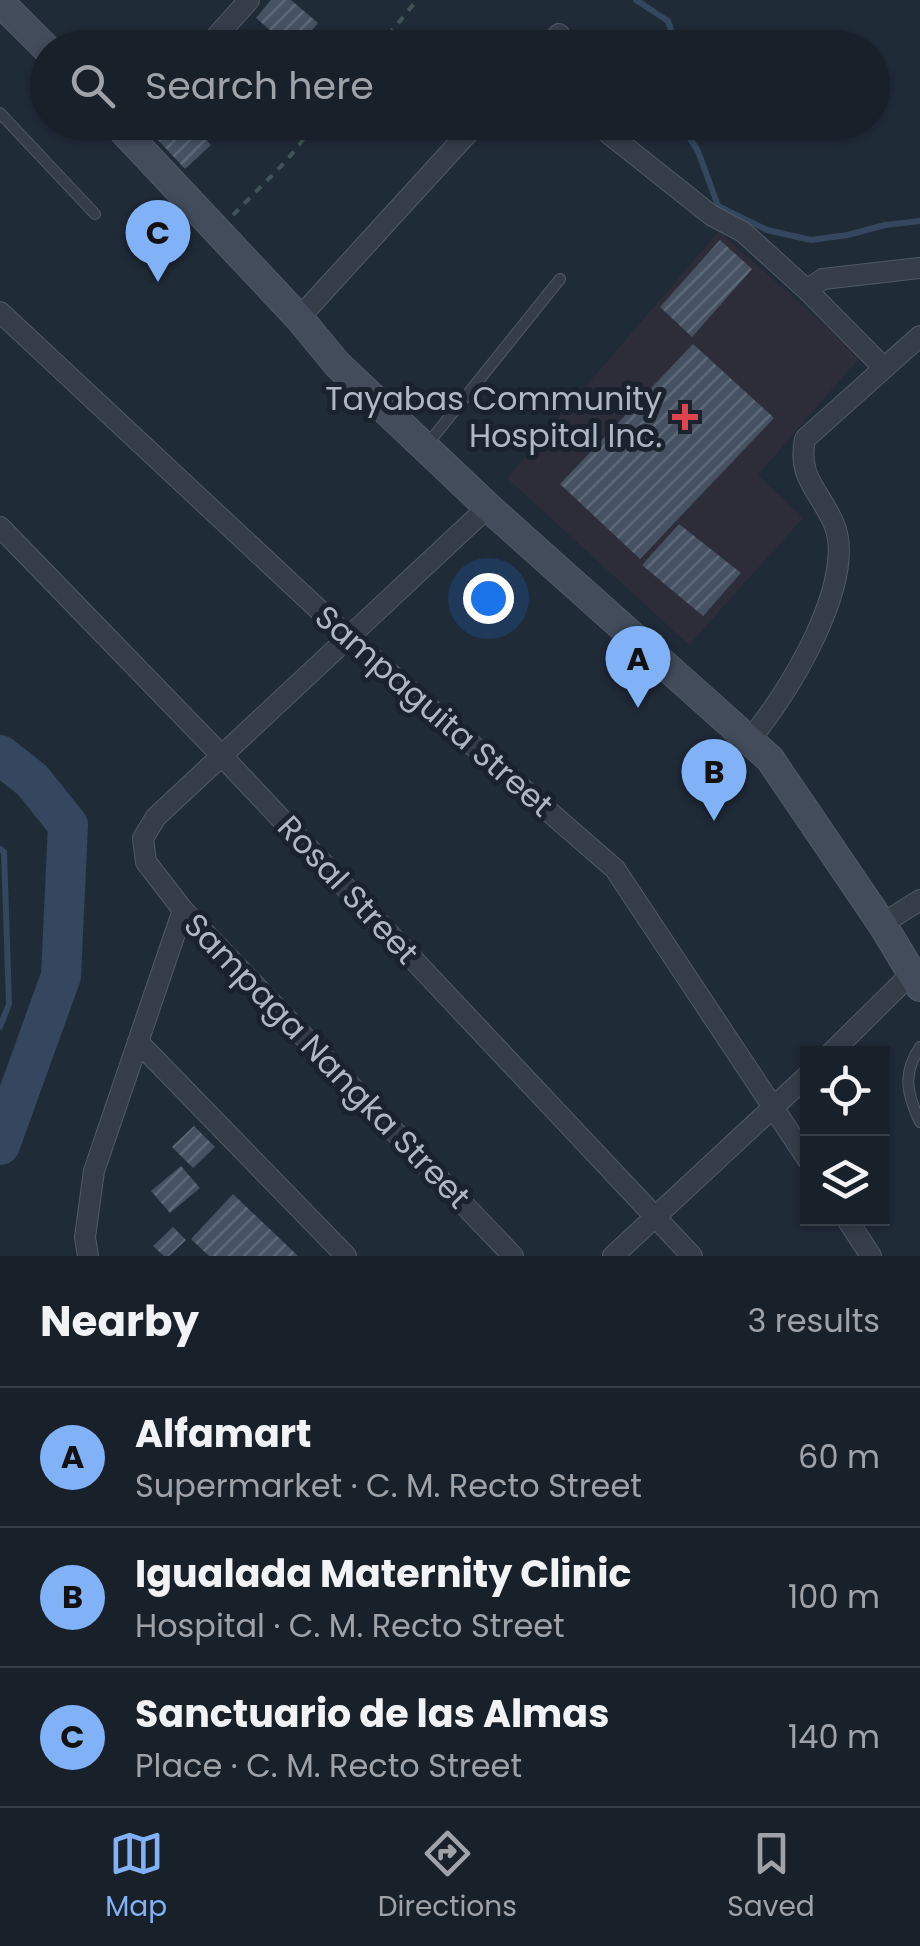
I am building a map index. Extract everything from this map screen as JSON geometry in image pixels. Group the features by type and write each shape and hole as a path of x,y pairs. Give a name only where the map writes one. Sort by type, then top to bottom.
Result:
{"main road":[{"path":"0,2 30,32"},
{"path":"138,140 336,364 488,507 770,758 916,980"}],"street":[{"path":"222,30 249,0"},
{"path":"299,318 462,140"},
{"path":"617,140 711,215 742,232 807,290 883,367"},
{"path":"807,290 823,279 920,268"},
{"name":"Sampaguita Street","path":"0,312 347,636 614,869 800,1148"},
{"path":"749,740 774,712 826,611 840,573 836,527 801,460 805,440 920,336"},
{"path":"222,756 488,507"},
{"name":"Rosal Street","path":"0,527 222,756 692,1256"},
{"name":"Sampaga Nangka Street","path":"222,756 156,817 143,838 146,862 183,910 513,1256"},
{"path":"882,924 920,900"},
{"path":"88,1256 85,1236 94,1172 183,910"},
{"path":"839,1046 916,980"},
{"path":"138,1042 346,1256"},
{"path":"613,1256 800,1083"},
{"path":"851,1226 871,1256"}],"lane":[{"path":"0,113 95,214"},
{"path":"426,447 560,279"},
{"path":"920,1047 908,1065 908,1095 920,1122"}],"path":[{"path":"393,30 417,0"},
{"path":"216,232 303,140"}],"shaded area":[{"name":"Tayabas Community Hospital Inc.","path":"719,231 860,357 758,475 803,518 689,645 507,478"}],"building":[{"path":"271,0 291,0 318,23 312,30 270,30 256,18"},
{"path":"158,140 206,140 211,145 185,169"},
{"path":"720,240 752,269 692,337 660,307"},
{"path":"693,344 774,418 640,559 560,484"},
{"path":"679,524 741,573 703,616 642,565"},
{"path":"194,1126 215,1147 193,1168 172,1147"},
{"path":"181,1166 200,1188 170,1213 151,1191"},
{"path":"233,1194 298,1256 209,1256 191,1239"},
{"path":"173,1227 186,1240 164,1256 153,1246"}],"waterway":[{"path":"636,0 668,21 671,30"},
{"path":"691,140 718,206 767,230 811,240 920,221"},
{"path":"0,755 32,780 68,825 61,976 0,1145"},
{"path":"0,849 4,852 9,1004 0,1027"}],"place":[{"name":"Sanctuario de las Almas","path":"158,282"},
{"name":"Tayabas Community Hospital Inc.","path":"685,417"},
{"name":"Alfamart","path":"638,708"},
{"name":"Igualada Maternity Clinic","path":"714,821"}]}
